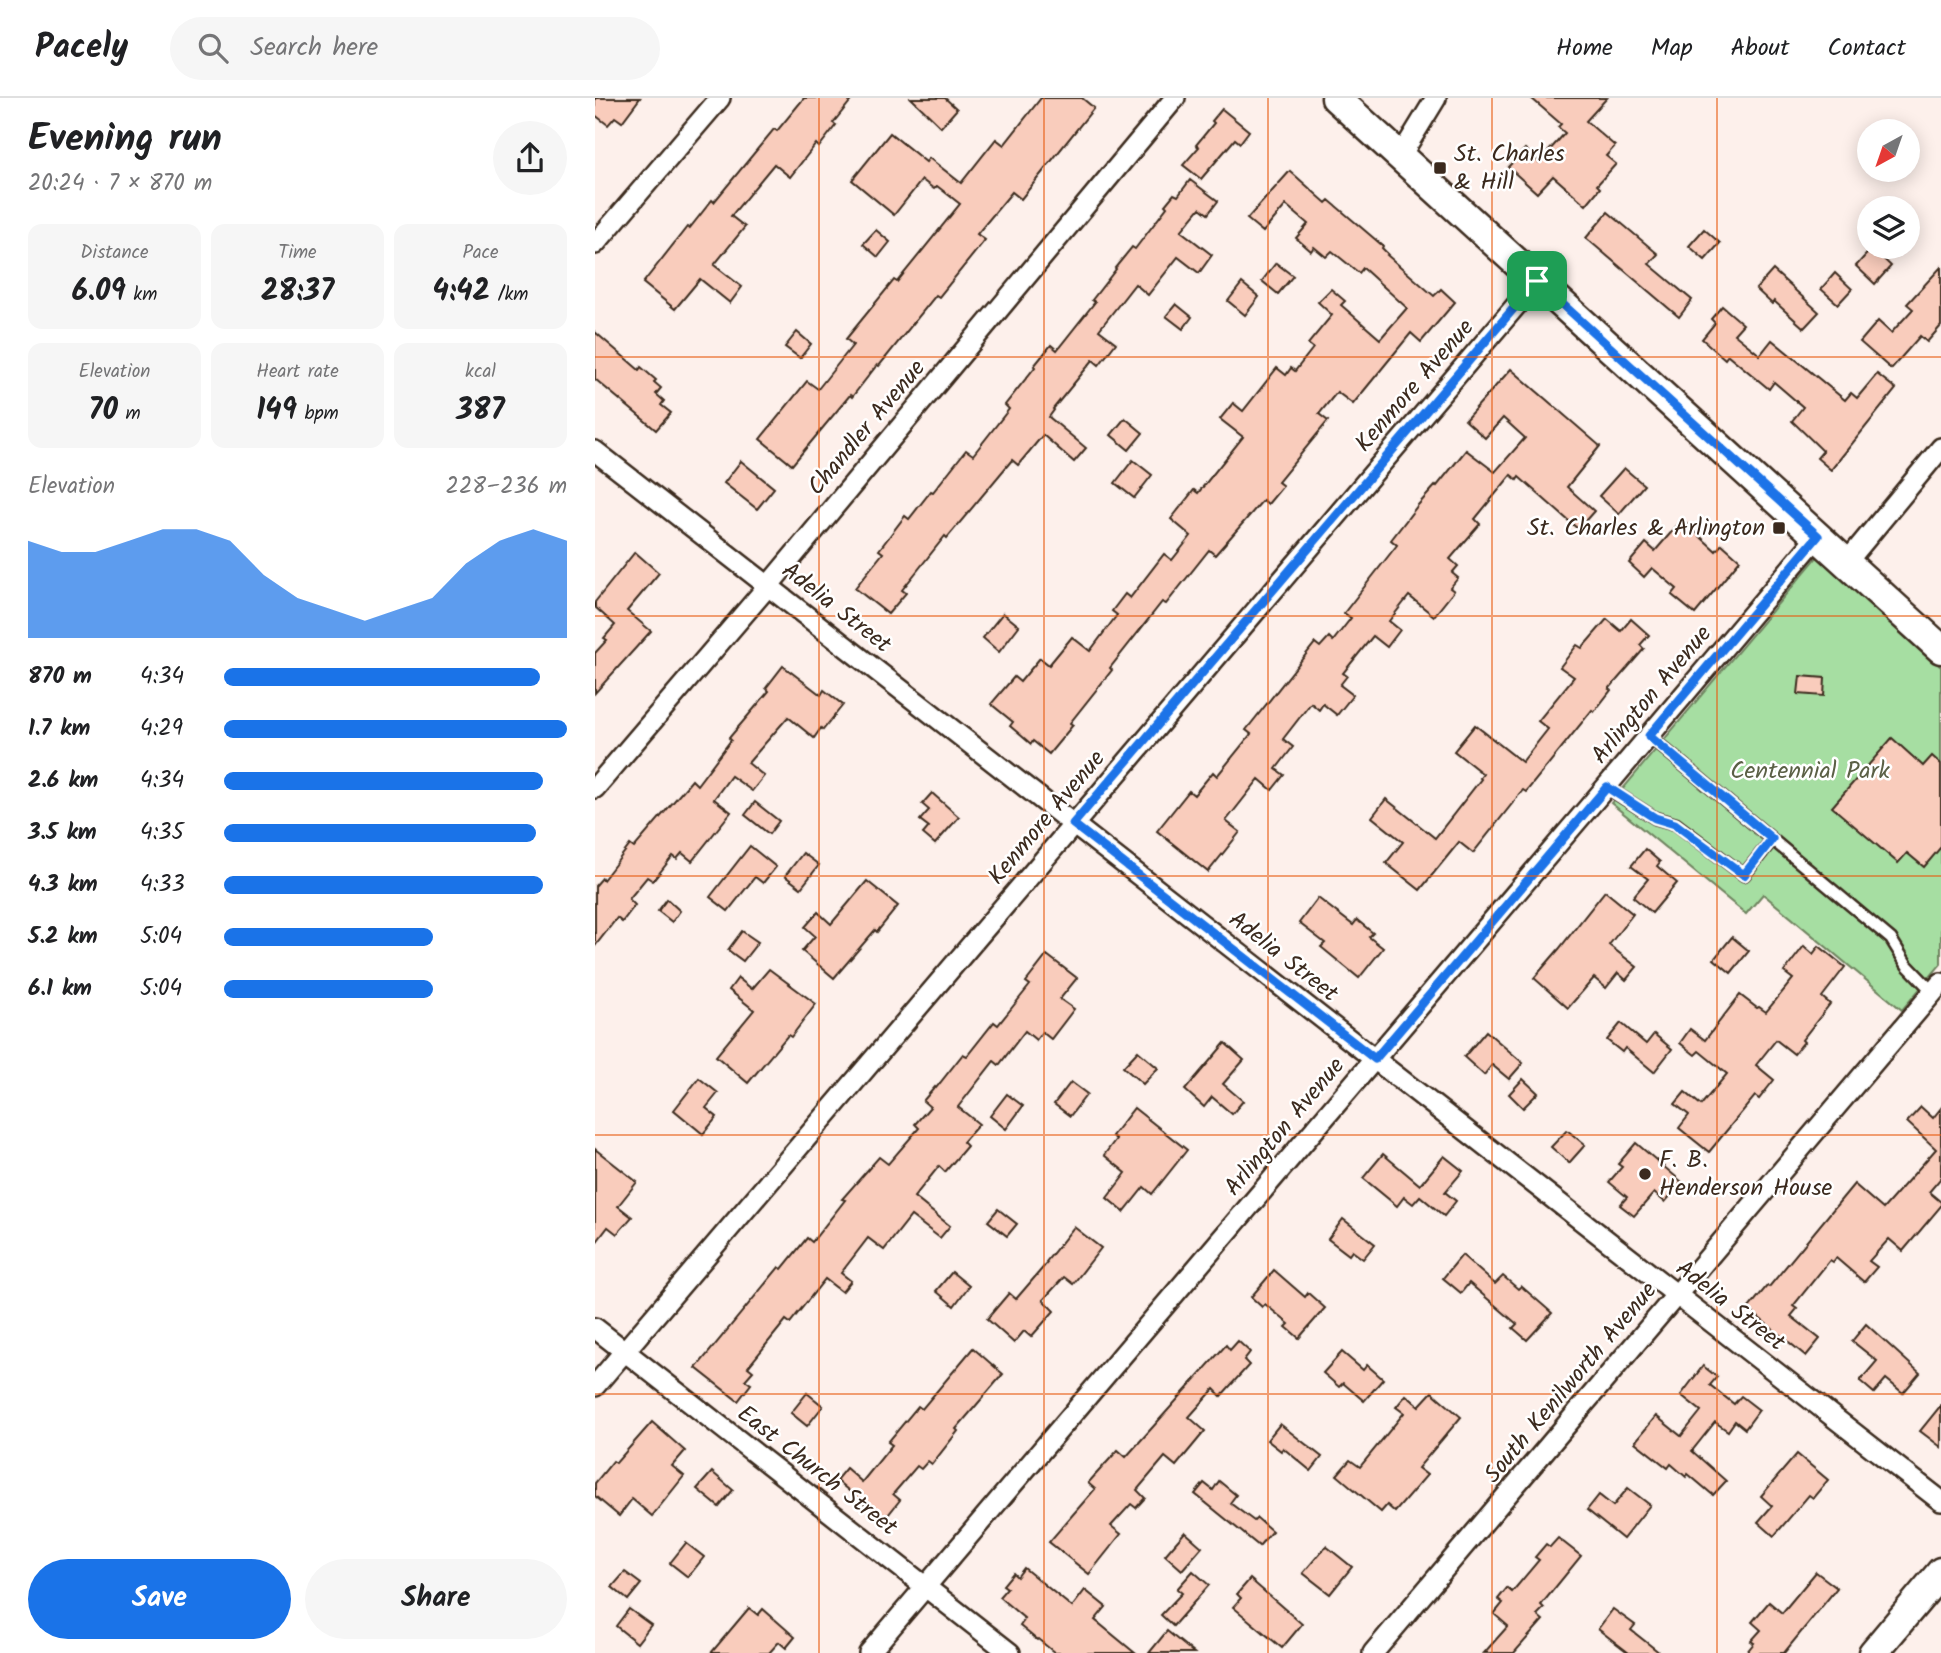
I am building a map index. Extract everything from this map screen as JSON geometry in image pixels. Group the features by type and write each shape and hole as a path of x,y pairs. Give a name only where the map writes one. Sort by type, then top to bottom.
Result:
{"main road":[{"path":"1336,98 1941,649"},
{"path":"1873,1653 1941,1573"}],"street":[{"path":"595,244 720,98"},
{"name":"Chandler Avenue","path":"595,788 768,586 1175,98"},
{"path":"1400,157 1436,98"},
{"name":"Kenmore Avenue","path":"595,1386 1537,281"},
{"path":"1846,563 1941,448"},
{"name":"Adelia Street","path":"595,451 1941,1501"},
{"name":"Arlington Avenue","path":"869,1653 1818,536"},
{"name":"South Kenilworth Avenue","path":"1373,1653 1937,987"},
{"name":"East Church Street","path":"595,1328 1010,1653"}],"lane":[{"path":"1649,736 1891,939 1907,965 1937,987"},
{"path":"1607,787 1655,818 1675,824 1744,875 1772,839"}],"green space":[{"name":"Centennial Park","path":"1818,556 1941,667 1941,964 1902,1010 1763,894 1746,914 1611,803"}],"building":[{"path":"595,98 640,98 622,122 615,117 608,125 595,115"},
{"path":"804,98 853,98 833,123 836,125 819,147 816,144 790,177 774,164 731,216 745,227 714,265 742,287 730,303 700,279 675,309 643,283 687,227 689,229 712,200 714,202 774,129 777,131"},
{"path":"911,98 945,98 957,109 941,127"},
{"path":"1041,98 1082,98 1094,108 1021,199 1012,192 977,234 985,240 939,297 936,295 879,366 877,365 852,397 850,395 792,465 760,439 807,381 818,389 853,345 846,339 894,280 897,282 960,204 937,186 934,189 922,180 894,215 852,180 890,133 926,162 929,158 961,183 996,139 1004,145"},
{"path":"1531,98 1607,98 1586,121 1615,146 1606,156 1616,164 1597,185 1600,188 1586,205 1553,176 1537,193 1508,167 1525,149 1539,162 1565,133 1558,127 1561,124"},
{"path":"1222,109 1249,131 1240,143 1235,139 1201,179 1183,165 1199,147 1196,145"},
{"path":"1290,171 1326,203 1329,200 1383,246 1387,255 1434,296 1441,289 1455,302 1421,342 1411,333 1353,404 1337,392 1319,414 1328,421 1278,482 1283,486 1268,504 1263,500 1215,555 1209,550 1166,604 1162,602 1110,668 1112,670 1070,723 1073,725 1049,754 1033,741 1031,744 1010,726 1013,722 991,704 1014,677 1020,682 1040,658 1049,665 1072,637 1090,651 1117,615 1112,611 1125,594 1130,598 1164,554 1172,560 1191,536 1171,519 1194,490 1198,493 1243,437 1220,419 1233,403 1243,411 1277,368 1286,375 1291,368 1295,371 1313,348 1308,344 1332,315 1318,302 1331,289 1345,301 1341,305 1380,339 1407,308 1363,268 1359,273 1332,251 1326,257 1314,247 1311,251 1296,238 1308,224 1286,205 1263,232 1247,219"},
{"path":"1190,180 1218,201 1208,214 1200,208 1181,231 1212,255 1199,273 1178,257 1148,295 1135,284 1099,330 1116,343 1099,365 1093,360 1049,417 1086,448 1074,462 1043,435 1018,465 1012,460 947,538 945,536 902,590 906,593 888,614 855,588 883,553 879,550 905,516 909,519 966,450 973,455 1009,409 1005,405 1034,366 1051,345 1057,350 1095,302 1092,300 1115,268 1132,247 1135,249 1174,194 1178,196"},
{"path":"1608,212 1658,254 1649,264 1692,300 1679,317 1586,238"},
{"path":"1704,229 1720,243 1705,260 1689,246"},
{"path":"876,230 890,242 878,257 863,244"},
{"path":"1862,259 1884,259 1891,266 1875,284 1856,266"},
{"path":"1276,263 1293,276 1278,294 1262,281"},
{"path":"1941,267 1941,326 1927,342 1920,336 1891,369 1860,342 1878,321 1891,333 1913,309 1907,304"},
{"path":"1773,270 1819,312 1804,328 1756,289"},
{"path":"1835,273 1852,289 1838,304 1821,289"},
{"path":"1242,283 1259,297 1245,315 1228,301"},
{"path":"1176,304 1192,317 1183,329 1166,316"},
{"path":"1722,306 1743,324 1734,334 1760,355 1772,340 1845,400 1851,393 1857,398 1877,374 1896,389 1831,470 1817,458 1823,451 1792,421 1803,407 1774,382 1769,389 1728,355 1725,359 1702,339 1715,323 1711,319"},
{"path":"595,332 639,370 641,367 661,388 656,394 664,401 661,405 671,413 656,430 595,379"},
{"path":"797,332 811,344 800,358 785,347"},
{"path":"1511,369 1600,446 1567,487 1594,511 1578,529 1519,477 1517,480 1511,475 1475,519 1480,524 1450,559 1458,566 1452,573 1458,578 1450,588 1454,591 1434,616 1409,596 1389,621 1400,630 1387,647 1373,636 1343,673 1347,676 1340,685 1353,695 1337,715 1323,704 1319,710 1311,703 1283,739 1293,747 1276,769 1284,775 1272,790 1259,779 1226,821 1240,832 1208,872 1157,831 1189,791 1194,795 1213,772 1217,776 1251,734 1246,730 1315,643 1320,647 1329,637 1333,641 1351,618 1344,613 1397,545 1391,540 1466,450 1495,472 1525,438 1503,418 1485,438 1465,420"},
{"path":"1125,418 1143,433 1129,450 1111,435"},
{"path":"1133,460 1152,475 1134,498 1115,483"},
{"path":"741,461 774,488 757,509 724,483"},
{"path":"1624,468 1644,485 1619,514 1599,496"},
{"path":"1682,520 1716,551 1722,544 1740,560 1695,614 1672,595 1677,589 1652,568 1644,577 1629,563 1646,543 1655,551"},
{"path":"635,552 659,573 627,611 651,631 595,693 595,653 607,640 604,638 615,625 595,607 595,602"},
{"path":"1003,613 1019,626 999,652 983,638"},
{"path":"1607,619 1621,631 1631,619 1649,635 1640,645 1644,649 1526,792 1523,790 1473,853 1459,842 1420,890 1386,863 1403,842 1372,817 1386,799 1435,838 1483,774 1454,751 1475,725 1522,762 1548,729 1538,721 1574,677 1560,667 1577,645 1582,648"},
{"path":"783,666 821,695 824,690 843,705 814,738 788,717 748,763 764,776 752,791 731,776 714,799 731,812 692,861 682,853 677,859 673,856 653,881 647,877 629,899 635,905 622,922 617,918 595,946 595,886 602,878 603,880 630,845 634,848 692,780 697,785 731,740 729,738 769,691 766,688"},
{"path":"1800,676 1825,678 1824,696 1798,694"},
{"path":"1892,738 1923,766 1932,756 1941,764 1941,847 1924,867 1907,853 1898,863 1832,807"},
{"path":"932,793 959,817 935,844 923,834 929,827 920,820 929,810 922,804"},
{"path":"755,802 779,821 769,834 745,815"},
{"path":"750,846 776,867 763,883 755,877 728,911 710,897"},
{"path":"1645,849 1660,862 1657,866 1677,883 1652,913 1633,897 1648,879 1631,866"},
{"path":"803,853 819,865 801,888 785,876"},
{"path":"867,881 898,906 834,978 802,951 815,936 805,927 818,912 831,924"},
{"path":"1605,891 1633,914 1609,945 1637,967 1626,980 1618,973 1606,988 1594,978 1568,1008 1534,978"},
{"path":"1318,898 1353,925 1357,920 1373,933 1369,937 1383,948 1359,978 1321,947 1325,943 1299,923"},
{"path":"667,899 680,911 672,922 658,911"},
{"path":"742,931 758,942 743,961 728,950"},
{"path":"1732,937 1749,951 1731,973 1714,959"},
{"path":"1804,946 1813,954 1819,946 1845,967 1822,997 1830,1004 1794,1054 1776,1040 1756,1065 1774,1080 1759,1099 1755,1096 1709,1152 1679,1128 1689,1115 1675,1104 1685,1092 1701,1105 1727,1074 1699,1051 1695,1055 1680,1043 1690,1029 1705,1040 1740,995 1766,1012 1793,979 1784,972"},
{"path":"1047,955 1077,978 1060,999 1074,1009 1051,1039 1042,1032 1036,1040 1025,1031 999,1065 994,1061 958,1107 979,1124 963,1142 967,1146 945,1172 939,1166 914,1197 950,1226 940,1238 911,1216 884,1250 868,1238 841,1273 851,1281 842,1292 825,1279 790,1323 786,1320 748,1367 753,1371 745,1380 751,1384 738,1401 696,1368 779,1267 782,1269 807,1238 812,1242 845,1200 842,1199 879,1157 888,1164 919,1128 915,1124 930,1107 923,1101 963,1054 967,1056 994,1022 998,1025 1030,985 1026,982"},
{"path":"769,969 816,1004 791,1037 788,1035 748,1083 716,1056 754,1010 729,990 738,978 752,989"},
{"path":"1621,1023 1646,1044 1654,1034 1672,1049 1654,1072 1625,1048 1622,1052 1607,1040"},
{"path":"1486,1031 1523,1063 1509,1079 1492,1065 1484,1075 1464,1057"},
{"path":"1225,1043 1244,1060 1223,1084 1243,1101 1232,1114 1212,1097 1204,1107 1185,1090"},
{"path":"1138,1051 1158,1068 1143,1084 1123,1067"},
{"path":"699,1078 718,1093 706,1108 717,1117 703,1134 674,1110"},
{"path":"1523,1079 1538,1093 1523,1108 1509,1094"},
{"path":"1071,1082 1087,1094 1070,1116 1054,1104"},
{"path":"1007,1094 1023,1106 1006,1129 990,1116"},
{"path":"1921,1107 1933,1118 1941,1108 1941,1178 1929,1192 1941,1202 1941,1206 1903,1251 1889,1239 1869,1261 1877,1267 1864,1282 1836,1258 1833,1262 1830,1260 1793,1306 1797,1309 1791,1316 1820,1339 1806,1356 1748,1309 1854,1184 1883,1209 1936,1149 1907,1122"},
{"path":"1134,1108 1187,1150 1152,1194 1144,1187 1124,1212 1107,1198 1126,1173 1104,1155 1116,1139 1112,1136"},
{"path":"1567,1130 1585,1145 1569,1163 1551,1147"},
{"name":"F. B. Henderson House","path":"1636,1143 1682,1182 1665,1202 1654,1193 1634,1216 1620,1205 1627,1197 1609,1182 1622,1167 1618,1164"},
{"path":"595,1149 637,1182 618,1206 632,1217 617,1234 608,1227 595,1244"},
{"path":"1383,1154 1420,1185 1444,1156 1463,1171 1445,1192 1456,1201 1444,1216 1420,1196 1413,1204 1404,1197 1397,1206 1363,1178"},
{"path":"998,1209 1017,1224 1007,1236 988,1221"},
{"path":"1343,1219 1375,1244 1363,1259 1352,1251 1349,1255 1328,1239"},
{"path":"1074,1227 1101,1248 1073,1284 1064,1277 1043,1300 1054,1311 1031,1337 1024,1331 1014,1343 987,1319 1009,1293 1016,1299"},
{"path":"1462,1255 1495,1284 1503,1276 1518,1289 1521,1286 1552,1313 1527,1340 1513,1328 1517,1324 1469,1283 1461,1293 1443,1278"},
{"path":"1274,1270 1305,1297 1308,1293 1325,1308 1299,1338 1286,1327 1289,1324 1265,1304 1262,1307 1251,1297"},
{"path":"952,1272 969,1286 954,1306 936,1291"},
{"path":"1866,1324 1920,1373 1903,1393 1886,1379 1874,1393 1860,1381 1877,1361 1852,1341"},
{"path":"1238,1341 1250,1352 1244,1360 1249,1365 1221,1396 1214,1389 1189,1417 1205,1431 1176,1466 1165,1457 1137,1490 1145,1498 1136,1508 1131,1504 1111,1526 1121,1534 1089,1574 1049,1542 1095,1489 1088,1483 1118,1450 1126,1457 1226,1345 1230,1350"},
{"path":"973,1348 1003,1374 956,1429 958,1431 932,1464 928,1461 921,1469 917,1466 893,1494 900,1500 884,1520 836,1480 846,1468 862,1482 892,1445 888,1442 918,1406 922,1409"},
{"path":"1342,1352 1363,1370 1367,1365 1383,1379 1364,1401 1343,1383 1339,1387 1323,1373"},
{"path":"1703,1366 1717,1377 1710,1385 1734,1404 1741,1396 1759,1410 1745,1429 1735,1421 1728,1431 1715,1422 1692,1451 1726,1481 1713,1495 1688,1474 1686,1477 1671,1464 1668,1468 1635,1442 1656,1416 1681,1436 1701,1411 1681,1395"},
{"path":"1432,1392 1461,1417 1418,1468 1427,1475 1395,1512 1387,1505 1381,1512 1337,1475 1350,1460 1360,1467 1404,1413 1396,1407 1406,1395 1419,1406"},
{"path":"807,1393 823,1406 807,1426 791,1413"},
{"path":"1941,1405 1941,1447 1920,1431"},
{"path":"652,1422 685,1451 672,1466 684,1476 652,1516 632,1499 619,1516 595,1496 595,1483"},
{"path":"1280,1424 1322,1457 1311,1471 1283,1448 1281,1451 1267,1440"},
{"path":"1797,1454 1828,1480 1813,1498 1809,1495 1774,1536 1758,1522 1772,1506 1761,1496"},
{"path":"712,1472 733,1490 719,1507 697,1489"},
{"path":"1219,1481 1236,1495 1230,1503 1254,1521 1257,1518 1272,1531 1259,1546 1195,1494 1204,1483 1213,1490"},
{"path":"1628,1488 1650,1505 1623,1539 1587,1510 1599,1495 1613,1506"},
{"path":"1185,1532 1202,1547 1182,1570 1165,1555"},
{"path":"1558,1538 1581,1556 1541,1605 1544,1608 1537,1615 1543,1620 1514,1653 1484,1653 1508,1626 1494,1614 1503,1603 1498,1599 1507,1588 1512,1592 1539,1560 1535,1557 1546,1544 1550,1547"},
{"path":"686,1543 704,1557 688,1577 670,1563"},
{"path":"1326,1546 1352,1567 1330,1594 1303,1573"},
{"path":"1024,1568 1072,1607 1085,1590 1106,1607 1095,1620 1135,1653 1055,1653 1037,1640 1020,1626 1025,1619 999,1597 1007,1588 1003,1585 1013,1573 1017,1577"},
{"path":"1193,1571 1209,1585 1173,1626 1161,1615 1182,1593 1177,1589"},
{"path":"625,1572 641,1584 628,1600 612,1587"},
{"path":"1816,1572 1837,1588 1784,1653 1746,1653 1754,1643 1751,1641 1761,1630 1752,1622 1769,1602 1782,1613"},
{"path":"1250,1579 1302,1624 1282,1648 1233,1607 1241,1598 1237,1594"},
{"path":"749,1608 758,1615 763,1609 795,1637 786,1648 779,1642 769,1653 711,1653"},
{"path":"629,1609 651,1625 637,1643 616,1626"},
{"path":"1613,1609 1635,1625 1631,1630 1660,1653 1629,1653 1598,1629"},
{"path":"1167,1631 1194,1653 1149,1653"}],"place":[{"name":"St. Charles & Hill","path":"1440,168"},
{"name":"St. Charles & Arlington","path":"1779,528"},
{"name":"F. B. Henderson House","path":"1645,1174"}],"route":[{"path":"1537,281 1818,536 1649,736 1772,839 1744,875 1675,824 1655,818 1607,787 1375,1059 1073,824 1537,281"}]}
